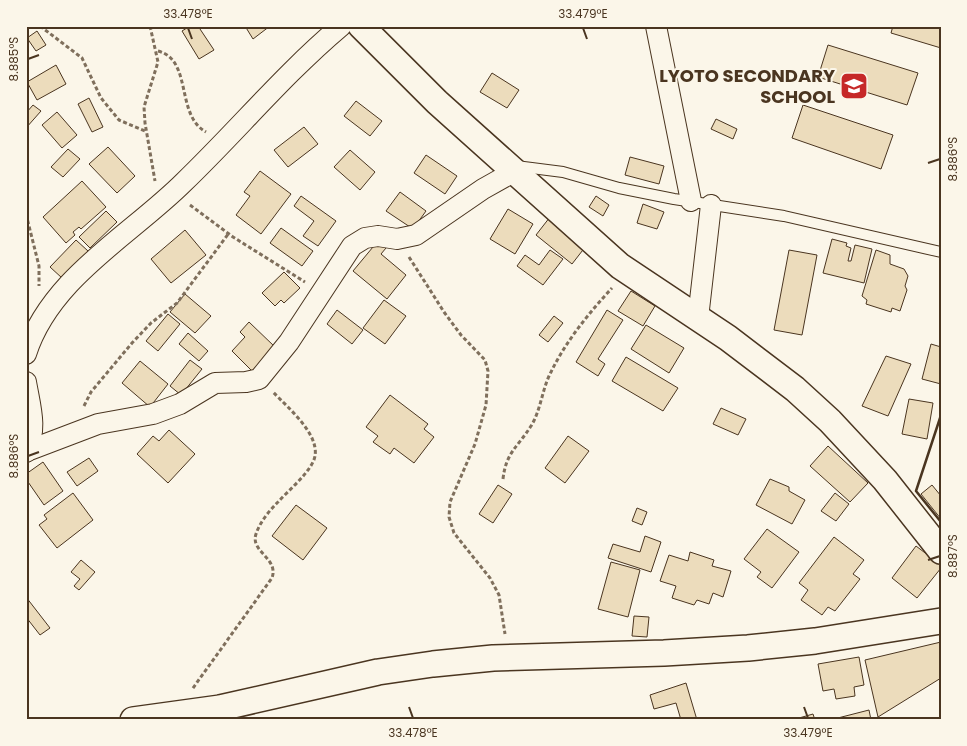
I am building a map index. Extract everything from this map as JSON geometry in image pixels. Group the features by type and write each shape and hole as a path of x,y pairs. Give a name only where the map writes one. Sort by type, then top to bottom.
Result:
{"street":[{"path":"26,354 34,333 58,298 75,279 176,190 340,26"},
{"path":"361,26 437,102 627,271 761,362 830,421 885,480 941,551"},
{"path":"656,26 691,201"},
{"path":"27,452 98,424 162,411 180,404 215,383 246,382 259,379 289,342 352,246 365,238 378,236 397,239 416,234 511,168"},
{"path":"698,318 710,205"},
{"path":"26,382 33,420 27,452"},
{"path":"133,720 220,708 378,672 508,657 664,653 748,648 815,641 941,621"}],"lane":[{"path":"511,168 563,172 619,188 710,205 784,216 898,240 941,252"}],"path":[{"path":"40,26 82,58 101,98 119,120 146,131"},
{"path":"150,26 158,52 158,70 144,107 146,131 160,205"},
{"path":"158,52 164,53 174,62 189,112 195,122 201,129 224,141"},
{"path":"176,190 197,212 322,293"},
{"path":"26,214 39,266 39,293"},
{"path":"74,435 79,415 91,392 151,323 177,303 229,233"},
{"path":"397,239 444,312 485,360 488,371 486,405 475,444 450,502 449,517 454,534 490,578 499,595 508,657"},
{"path":"503,480 507,459 530,427 551,371 591,308 627,271"},
{"path":"174,715 272,578 274,572 272,565 256,546 256,534 269,512 313,463 316,452 315,444 306,428 259,379"}],"building":[{"path":"190,26 198,26 214,50 199,59 182,31"},
{"path":"245,26 270,26 253,39"},
{"path":"893,26 941,26 941,48 891,33"},
{"path":"37,31 46,45 36,51 27,38"},
{"path":"828,45 918,73 907,105 818,77"},
{"path":"56,65 66,84 37,100 27,82"},
{"path":"492,73 519,90 507,108 480,92"},
{"path":"89,98 103,127 92,132 78,104"},
{"path":"356,101 382,121 370,136 344,116"},
{"path":"33,105 41,111 26,128 26,113"},
{"path":"803,105 893,135 881,169 792,138"},
{"path":"57,112 77,135 62,148 42,125"},
{"path":"716,119 737,129 733,139 711,129"},
{"path":"304,127 318,144 288,167 274,150"},
{"path":"108,147 135,176 117,193 89,164"},
{"path":"68,149 80,159 63,177 51,167"},
{"path":"350,150 375,172 360,190 334,167"},
{"path":"426,155 457,176 445,194 414,173"},
{"path":"630,157 664,166 659,184 625,175"},
{"path":"260,171 291,194 261,234 236,215 250,196 244,192"},
{"path":"82,181 106,207 81,229 79,227 73,232 75,235 66,243 43,217"},
{"path":"400,192 426,211 413,229 386,211"},
{"path":"301,196 336,221 318,246 303,236 314,221 294,206"},
{"path":"596,196 609,205 603,216 589,207"},
{"path":"643,204 664,212 657,229 637,223"},
{"path":"508,209 533,224 515,254 490,239"},
{"path":"106,211 117,222 90,248 79,237"},
{"path":"550,217 586,246 572,264 536,235"},
{"path":"281,228 313,251 302,266 270,243"},
{"path":"185,230 206,255 171,283 151,259"},
{"path":"832,239 847,243 846,246 851,248 848,261 851,261 855,245 872,249 864,283 823,273"},
{"path":"76,240 88,251 62,278 50,267"},
{"path":"378,241 386,248 381,254 406,275 387,299 353,271"},
{"path":"550,250 563,259 543,285 517,266 525,255 539,265"},
{"path":"789,250 817,255 802,335 774,330"},
{"path":"876,250 890,255 890,264 904,269 908,276 905,286 907,290 900,311 892,308 891,312 866,304 867,300 862,296"},
{"path":"284,272 300,288 284,303 281,300 275,306 262,293"},
{"path":"631,291 655,306 643,326 618,311"},
{"path":"185,294 211,316 195,333 170,312"},
{"path":"384,300 406,316 385,344 363,328"},
{"path":"337,310 363,330 352,344 327,324"},
{"path":"607,310 623,320 598,359 605,364 598,376 576,362"},
{"path":"168,314 180,324 158,351 146,341"},
{"path":"554,316 563,323 548,342 539,335"},
{"path":"249,322 275,347 252,371 232,351 245,337 240,332"},
{"path":"646,325 684,348 669,373 631,349"},
{"path":"188,333 208,351 199,361 179,344"},
{"path":"931,344 941,347 941,384 922,379"},
{"path":"886,356 911,364 888,416 862,406"},
{"path":"626,357 678,388 663,411 612,381"},
{"path":"190,360 202,369 181,395 170,386"},
{"path":"140,361 168,384 150,407 122,383"},
{"path":"390,395 428,424 424,429 434,437 414,463 394,448 390,454 373,442 378,436 366,427"},
{"path":"909,399 933,403 927,439 902,434"},
{"path":"721,408 746,419 738,435 713,424"},
{"path":"169,430 195,454 168,483 137,454 153,436 159,441"},
{"path":"568,436 589,451 565,483 545,468"},
{"path":"828,446 868,483 850,502 810,466"},
{"path":"89,458 98,471 77,486 67,472"},
{"path":"43,462 63,491 44,505 26,479 26,474"},
{"path":"770,479 789,487 789,491 805,500 792,524 756,505"},
{"path":"498,485 512,494 493,523 479,514"},
{"path":"932,485 941,496 941,519 921,494"},
{"path":"73,493 93,520 57,548 39,525 47,519 44,515"},
{"path":"835,493 849,504 836,521 821,511"},
{"path":"296,505 327,528 303,560 272,536"},
{"path":"637,508 647,512 642,525 632,521"},
{"path":"767,529 799,552 772,588 757,577 761,572 744,559"},
{"path":"645,536 661,542 651,572 608,558 613,544 640,552"},
{"path":"834,537 864,560 853,574 860,579 835,611 828,607 822,615 801,600 808,590 799,583"},
{"path":"916,546 941,565 941,568 917,598 892,578"},
{"path":"690,552 714,560 712,566 731,571 723,597 713,593 709,604 697,600 694,605 672,598 676,586 660,581 669,555 688,561"},
{"path":"81,560 95,572 79,590 74,586 80,579 71,572"},
{"path":"611,562 640,570 628,617 598,609"},
{"path":"26,597 50,628 40,635 26,617"},
{"path":"634,616 649,617 647,637 632,636"},
{"path":"941,642 941,678 878,717 865,660"},
{"path":"859,657 864,685 854,687 855,696 836,699 834,689 823,691 818,664"},
{"path":"686,683 697,720 681,720 676,703 654,709 650,695"},
{"path":"869,710 871,720 830,720"},
{"path":"813,714 815,720 792,720"}],"wall":[{"path":"941,415 916,491 941,522"}],"place":[{"name":"LYOTO SECONDARY SCHOOL","path":"854,86"}]}
